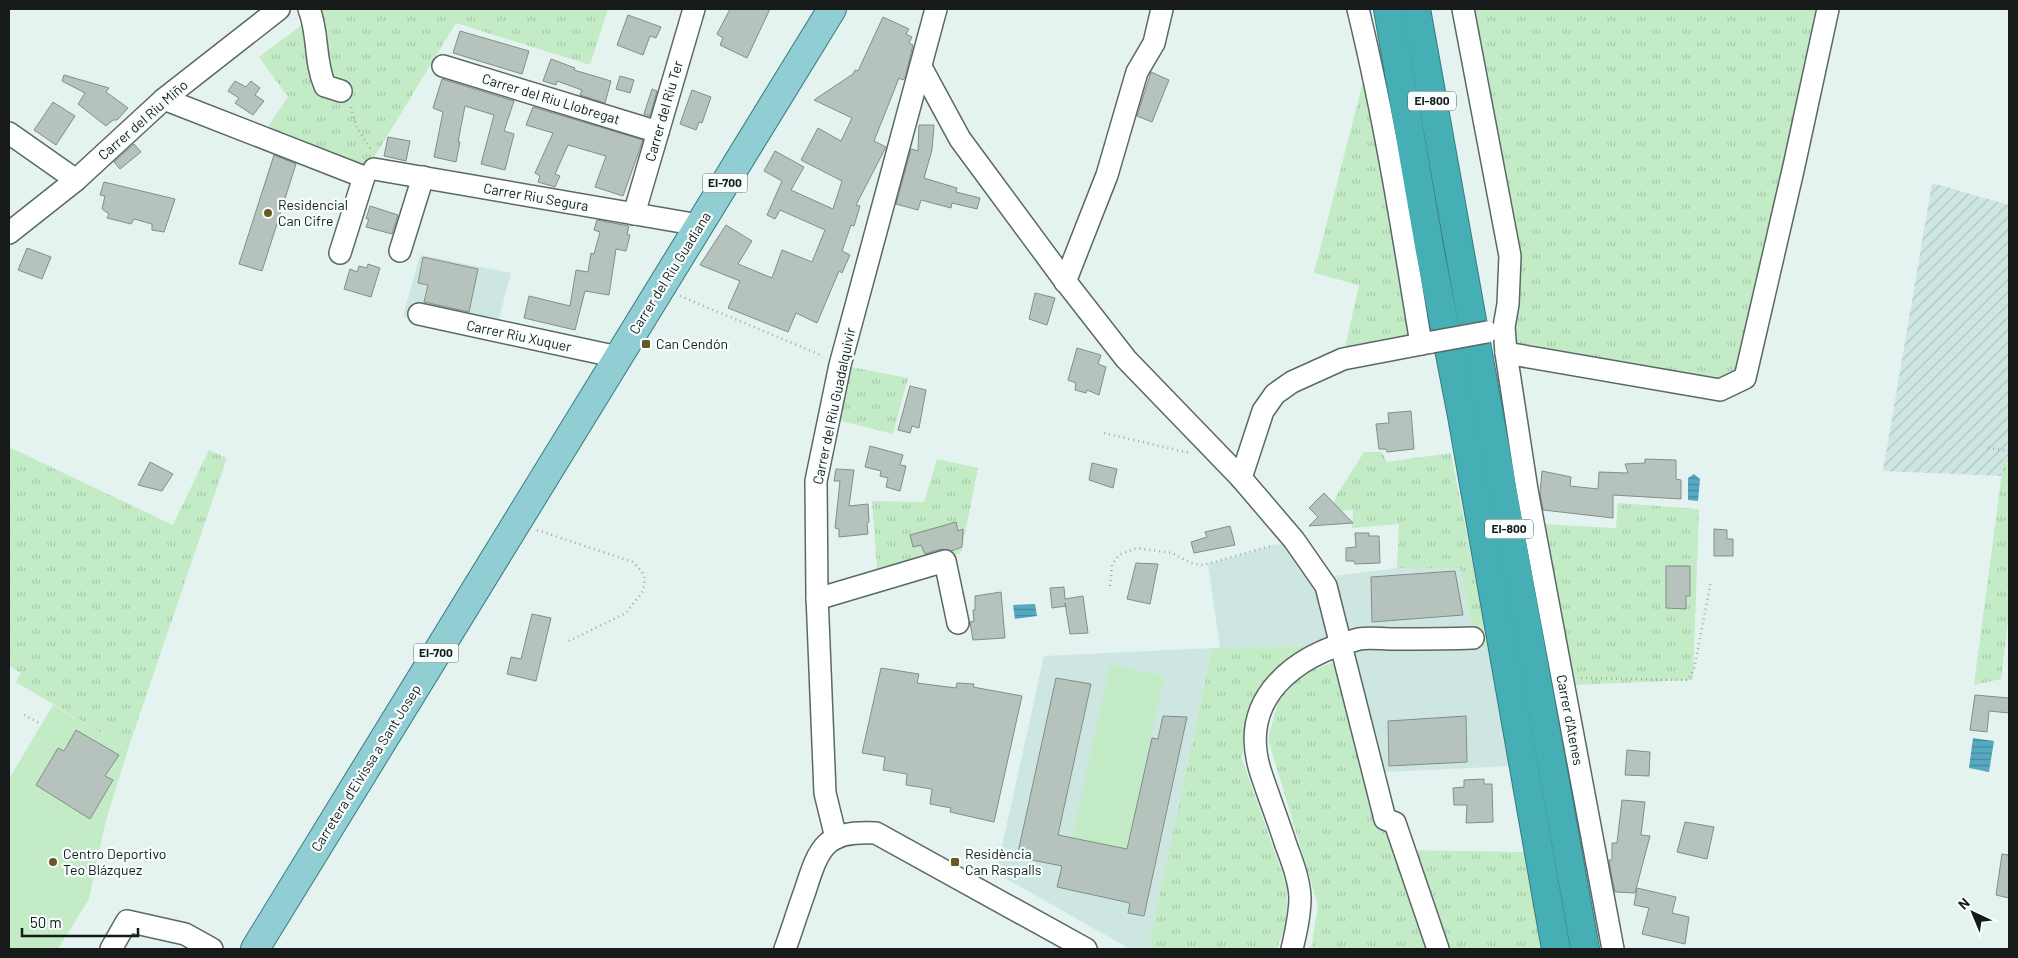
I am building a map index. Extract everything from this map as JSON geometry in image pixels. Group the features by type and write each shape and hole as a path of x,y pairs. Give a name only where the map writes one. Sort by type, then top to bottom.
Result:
{"highway":[{"name":"EI-800","path":"1416,9 1585,949"},
{"name":"EI-800","path":"1388,11 1556,949"}],"main road":[{"name":"Carrer del Riu Guadiana","path":"618,358 832,9"},
{"name":"Carretera d'Eivissa a Sant Josep","path":"255,949 618,358"}],"street":[{"name":"Carrer del Riu Miño","path":"9,233 76,180 164,99 279,9"},
{"path":"309,9 313,18 320,74 325,86 342,92"},
{"name":"Carrer del Riu Ter","path":"634,214 694,9"},
{"name":"Carrer del Riu Guadalquivir","path":"836,838 825,793 817,599 816,481 840,364 936,9"},
{"path":"1065,282 1107,175 1137,72 1154,43 1162,9"},
{"path":"1358,9 1372,67 1426,343"},
{"name":"Carrer d'Atenes","path":"1463,9 1510,256 1508,304 1496,329 1506,353 1527,490 1613,949"},
{"path":"1506,353 1720,390 1744,378 1794,166 1828,9"},
{"name":"Carrer del Riu Llobregat","path":"444,66 658,132"},
{"path":"921,67 960,139 1065,282 1126,359 1241,478 1294,540 1326,586 1385,819 1395,822 1438,949"},
{"path":"164,99 364,177 340,253"},
{"path":"9,133 76,180"},
{"name":"Carrer Riu Segura","path":"374,169 699,225"},
{"path":"400,250 423,177"},
{"name":"Carrer Riu Xuquer","path":"420,314 618,358"},
{"path":"1241,478 1263,412 1275,394 1292,382 1343,360 1496,329"},
{"path":"817,599 945,561 958,623"},
{"path":"1292,949 1299,922 1300,895 1294,866 1260,768 1256,744 1258,719 1267,697 1278,682 1292,669 1312,656 1360,639 1473,638"},
{"path":"785,949 813,864 821,849 836,838 853,832 876,833 1086,949"},
{"path":"110,949 128,921 185,934 212,949"}],"path":[{"path":"342,92 348,95 353,104 350,108 357,128 373,152 374,169"},
{"path":"681,297 828,358"},
{"path":"1104,433 1224,460"},
{"path":"1988,448 2009,451"},
{"path":"516,523 633,562 642,572 645,579 643,591 626,614 567,642"},
{"path":"1110,586 1112,565 1119,555 1137,548 1172,553 1191,563 1203,565 1294,540"},
{"path":"1562,678 1688,680 1694,669 1711,581"},
{"path":"24,715 41,724"}],"shaded area":[{"path":"1932,183 2009,205 2009,458 2004,458 2001,476 1883,471"},
{"path":"420,255 511,273 494,338 403,316"},
{"path":"1284,543 1312,579 1397,568 1460,568 1477,648 1489,649 1511,766 1365,773 1333,662 1333,637 1313,646 1220,648 1208,564"},
{"path":"1212,648 1148,949 1130,949 996,873 1044,656"}],"green space":[{"path":"319,9 608,9 590,65 456,23 367,169 265,131 288,97 259,57 319,12"},
{"path":"1472,9 1824,9 1739,376 1716,384 1513,346 1520,289"},
{"path":"1364,78 1368,79 1412,338 1344,352 1359,285 1314,273"},
{"path":"840,365 908,378 893,434 830,418"},
{"path":"9,447 173,525 209,450 227,458 128,749 16,682 21,673 9,666"},
{"path":"1364,452 1382,452 1387,462 1451,453 1489,649 1477,648 1460,568 1397,568 1399,524 1352,528 1353,510 1330,511 1338,493"},
{"path":"2004,457 2009,458 2009,614 2001,679 1974,685"},
{"path":"937,459 978,468 961,553 878,581 872,501 924,502"},
{"path":"1618,503 1699,509 1693,680 1571,685 1540,524 1616,528"},
{"path":"1313,646 1275,671 1255,693 1245,724 1242,759 1287,887 1286,923 1277,949 1148,949 1212,648"},
{"path":"1333,662 1382,830 1398,826 1403,850 1526,852 1543,949 1311,949 1318,905 1268,739 1278,702 1300,676"},
{"path":"1110,665 1164,676 1127,849 1072,838"},
{"name":"Centro Deportivo Teo Blázquez","path":"53,705 128,749 105,824 89,899 58,949 9,949 9,779"}],"water":[{"path":"1694,474 1700,479 1698,501 1688,500 1688,478"},
{"path":"1035,604 1037,616 1015,619 1013,605"},
{"path":"1973,738 1994,741 1989,772 1969,768"}],"building":[{"path":"730,9 770,9 747,58 720,45 723,38 717,34"},
{"path":"628,15 661,27 656,38 650,36 643,55 617,45"},
{"path":"883,17 909,29 906,34 912,37 909,43 913,45 905,78 903,80 899,78 874,141 886,147 856,205 860,206 854,226 851,225 842,251 850,255 842,273 839,271 817,323 796,313 788,332 728,308 740,281 700,265 726,225 752,241 738,264 772,278 782,250 812,262 825,230 780,210 775,219 767,215 782,181 764,171 775,151 804,167 791,190 833,209 842,181 801,160 818,128 841,141 852,118 814,100 853,74 855,70 858,71"},
{"path":"460,31 529,51 522,74 453,53"},
{"path":"551,59 575,68 574,70 611,81 605,103 580,95 582,90 557,81 556,85 543,81"},
{"path":"1151,72 1169,80 1152,122 1137,116"},
{"path":"64,75 109,88 106,92 128,108 117,120 113,120 106,126 78,104 85,93 62,81"},
{"path":"620,76 634,80 630,93 616,89"},
{"path":"442,79 514,101 504,131 514,134 505,170 481,164 494,115 465,106 456,162 434,157 443,112 433,108"},
{"path":"235,81 246,87 251,81 260,88 255,95 264,101 253,115 235,103 239,98 228,91"},
{"path":"652,89 657,91 650,116 644,114"},
{"path":"692,90 711,97 702,123 699,122 696,130 680,124"},
{"path":"53,102 75,116 56,145 34,130"},
{"path":"533,107 643,140 623,196 595,187 606,156 568,145 555,174 560,176 555,187 538,182 540,176 535,173 553,133 526,125"},
{"path":"919,125 934,125 932,150 924,178 957,188 956,192 980,198 977,209 952,203 951,208 921,200 918,210 896,204 911,149 918,151"},
{"path":"388,137 410,141 406,161 384,156"},
{"path":"134,144 141,152 120,169 114,162"},
{"name":"Residencial Can Cifre","path":"274,155 296,164 262,271 239,264"},
{"path":"104,182 175,199 164,232 152,230 152,224 134,219 131,224 107,218 109,214 102,209 105,196 100,195"},
{"path":"370,206 398,215 392,234 366,227"},
{"path":"597,220 629,226 627,234 630,235 626,251 616,249 609,295 585,291 575,330 524,318 529,296 570,306 576,270 588,272 591,253 594,254 600,232 594,230"},
{"path":"27,248 51,257 42,279 18,270"},
{"path":"423,257 478,269 469,312 424,302 428,285 418,283"},
{"path":"368,264 380,268 371,297 344,289 350,269 357,272 359,266 367,268"},
{"path":"1035,293 1055,298 1047,325 1029,319"},
{"path":"1077,348 1101,355 1098,364 1106,367 1099,395 1087,390 1086,393 1075,390 1076,383 1068,380"},
{"path":"910,386 926,390 919,428 912,426 910,433 898,430"},
{"path":"1411,411 1414,449 1387,452 1386,449 1379,449 1376,424 1389,423 1388,413"},
{"path":"870,446 903,455 900,465 906,466 900,491 886,487 888,478 880,476 881,471 865,467"},
{"path":"1645,459 1676,460 1676,479 1681,480 1681,499 1613,495 1613,518 1543,510 1540,493 1542,471 1571,477 1570,486 1598,489 1599,472 1628,473 1625,464 1645,463"},
{"path":"150,462 173,474 162,491 138,485"},
{"path":"1092,463 1117,469 1113,488 1089,480"},
{"path":"836,469 854,470 849,506 868,504 868,534 839,537 839,529 835,528 840,481 834,481"},
{"path":"1324,493 1353,523 1309,526 1318,517 1309,508"},
{"path":"956,522 958,531 963,529 962,547 951,551 941,549 925,554 921,545 913,547 910,535"},
{"path":"1230,526 1235,545 1194,553 1191,542 1207,537 1205,532"},
{"path":"1714,529 1727,530 1727,539 1733,539 1733,556 1714,556"},
{"path":"1355,533 1369,533 1369,536 1379,536 1380,563 1355,564 1354,561 1346,561 1346,548 1356,547"},
{"path":"1136,563 1158,564 1150,604 1127,599"},
{"path":"1666,566 1690,566 1690,596 1686,596 1686,609 1666,608"},
{"path":"1455,571 1463,615 1372,622 1371,577"},
{"path":"1064,587 1065,599 1083,596 1088,633 1070,634 1065,606 1052,608 1050,588"},
{"path":"1001,592 1005,638 973,640 970,622 974,621 975,596"},
{"path":"532,614 551,618 536,681 507,674 511,657 521,659"},
{"path":"881,668 919,674 917,683 956,688 957,683 974,684 973,687 1022,696 994,822 950,812 951,808 930,804 932,789 906,785 907,774 883,770 885,757 862,753"},
{"path":"1056,678 1091,684 1058,835 1127,849 1152,738 1158,739 1163,716 1187,717 1144,916 1128,913 1130,903 1057,887 1062,866 1017,857"},
{"path":"1975,695 2009,698 2009,713 1989,711 1987,732 1970,730"},
{"path":"1466,716 1467,762 1389,766 1388,721"},
{"path":"76,730 119,755 105,776 113,780 90,819 36,785 58,748 64,751"},
{"path":"1627,750 1650,752 1649,776 1625,775"},
{"path":"1484,779 1484,784 1492,784 1493,822 1466,823 1467,805 1454,805 1453,788 1464,787 1464,780"},
{"path":"1622,800 1645,802 1641,835 1650,836 1635,893 1615,892 1609,862 1609,860 1612,860 1612,843 1617,843"},
{"path":"1685,822 1714,827 1707,859 1677,852"},
{"path":"2002,854 2009,855 2009,898 1996,895"},
{"path":"1637,888 1676,897 1672,913 1689,917 1685,944 1642,934 1649,908 1634,905"}],"place":[{"name":"Residencial Can Cifre","path":"268,213"},
{"name":"Can Cendón","path":"646,344"},
{"name":"Centro Deportivo Teo Blázquez","path":"53,862"},
{"name":"Residència Can Raspalls","path":"955,862"}]}
